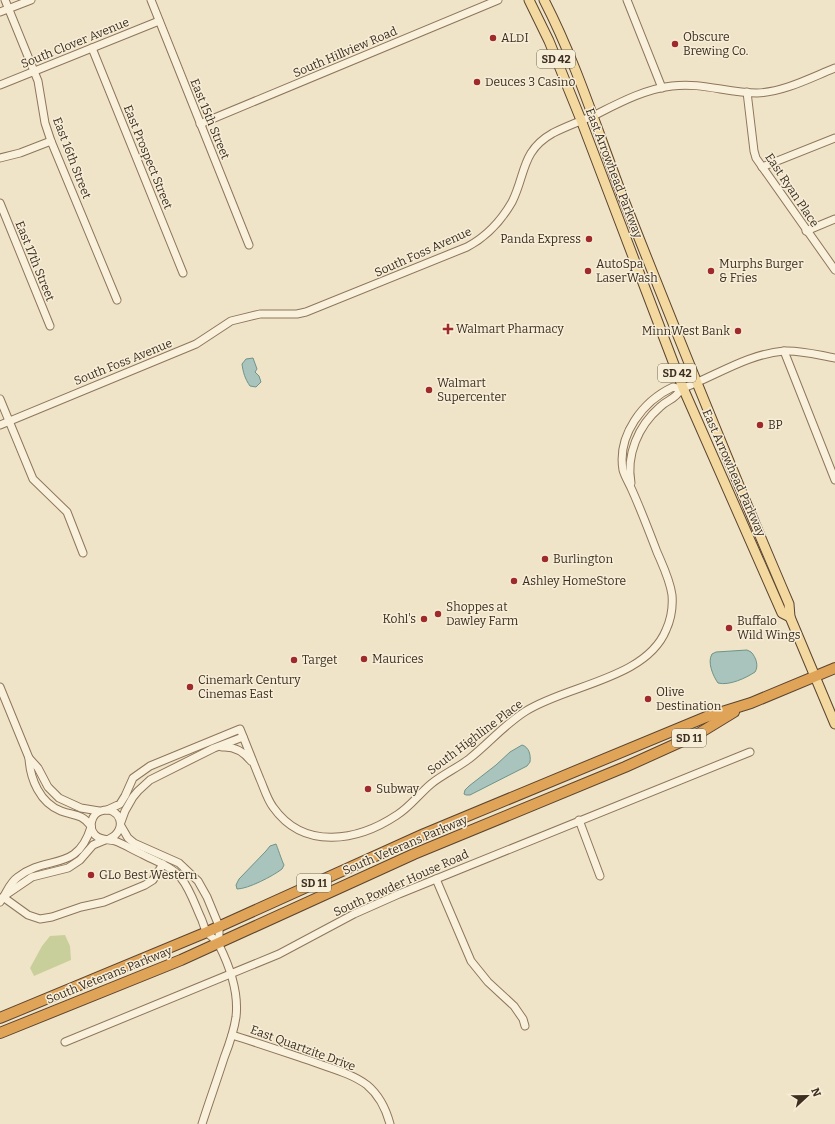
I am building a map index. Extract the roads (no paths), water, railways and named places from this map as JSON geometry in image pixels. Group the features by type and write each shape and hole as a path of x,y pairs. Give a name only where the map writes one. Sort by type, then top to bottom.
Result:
{"highway":[{"name":"South Veterans Parkway","path":"0,1018 207,932 432,831 706,717 751,702 835,668"},
{"name":"South Veterans Parkway","path":"0,1033 219,943 420,852 625,767 698,734 751,702"}],"main road":[{"name":"East Arrowhead Parkway","path":"529,0 581,120 682,389 782,613 790,616"},
{"name":"East Arrowhead Parkway","path":"544,0 557,27 697,383 789,604 790,616 835,724"}],"street":[{"name":"East 16th Street","path":"5,0 40,87 45,123 51,141 117,300"},
{"path":"0,12 31,0"},
{"name":"East 15th Street","path":"151,0 249,245"},
{"name":"South Hillview Road","path":"200,124 498,0"},
{"path":"627,0 662,88"},
{"name":"South Clover Avenue","path":"0,85 159,21"},
{"name":"East Prospect Street","path":"92,48 183,273"},
{"name":"South Foss Avenue","path":"0,425 196,344 231,321 260,314 296,314 306,312 467,248 489,232 506,210 515,194 525,163 536,145 553,133 644,93 662,88 684,85 697,85 747,92 762,92 776,90 835,68"},
{"name":"East Ryan Place","path":"747,92 756,158 806,231 835,270"},
{"path":"762,167 835,138"},
{"path":"0,158 20,153 51,141"},
{"name":"East 17th Street","path":"0,203 50,326"},
{"path":"806,231 835,219"},
{"path":"784,351 835,480"},
{"name":"South Highline Place","path":"107,810 120,804 133,778 150,766 240,729 273,808 290,824 304,832 319,837 336,838 352,836 397,815 432,784 469,759 525,712 542,703 624,670 645,658 656,647 666,630 671,615 671,589 623,468 624,449 630,428 644,407 655,397 673,387 682,389 758,357 784,351 803,352 835,358"},
{"name":"South Highline Place","path":"632,490 630,461 633,448 640,433 653,413 662,405 677,397 682,389"},
{"path":"0,399 33,479 67,512 83,553"},
{"path":"0,687 28,758 33,780 41,794 58,810 80,816 99,838 123,844 174,871 184,882 207,932 219,943"},
{"path":"3,898 32,876 68,868 80,860 93,845 108,840 118,834 130,802 146,783 158,775 186,763 214,748 243,737"},
{"path":"214,748 226,747 239,750 249,759 256,769"},
{"name":"South Powder House Road","path":"65,1042 279,954 354,914 436,879 750,752"},
{"path":"28,758 38,768 48,787 59,798 73,805 99,811 107,810 113,812 117,815 128,838 134,843 172,859 184,867 192,874 204,891 219,926 219,943 234,985 236,1018 202,1124"},
{"path":"3,898 10,883 26,871 34,867 64,860 72,856 86,840 93,817 99,811"},
{"path":"579,820 600,876"},
{"path":"3,898 28,915 44,919 81,907 104,902 145,885 153,880 163,864"},
{"path":"436,879 471,961 488,982 514,1006 523,1019 525,1026"},
{"name":"East Quartzite Drive","path":"232,1034 341,1072 361,1081 379,1098 390,1124"}],"water":[{"path":"253,358 257,369 255,372 259,376 261,382 256,387 250,386 248,383 244,375 242,364 246,359"},
{"path":"747,650 751,652 756,659 757,667 755,672 742,679 732,682 722,684 718,683 714,677 710,665 712,654 716,652"},
{"path":"522,745 528,749 530,754 530,762 527,766 470,795 464,794 465,790 469,786 510,752"},
{"path":"276,844 284,865 282,869 260,882 237,889 236,885 239,879 270,846"}],"place":[{"name":"ALDI","path":"493,38"},
{"name":"Obscure Brewing Co.","path":"675,44"},
{"name":"Deuces 3 Casino","path":"477,82"},
{"name":"Panda Express","path":"589,239"},
{"name":"AutoSpa LaserWash","path":"588,271"},
{"name":"Murphs Burger & Fries","path":"711,271"},
{"name":"Walmart Pharmacy","path":"448,329"},
{"name":"MinnWest Bank","path":"738,331"},
{"name":"Walmart Supercenter","path":"429,390"},
{"name":"BP","path":"760,425"},
{"name":"Burlington","path":"545,559"},
{"name":"Ashley HomeStore","path":"514,581"},
{"name":"Shoppes at Dawley Farm","path":"438,614"},
{"name":"Kohl's","path":"424,619"},
{"name":"Buffalo Wild Wings","path":"729,628"},
{"name":"Maurices","path":"364,659"},
{"name":"Target","path":"294,660"},
{"name":"Cinemark Century Cinemas East","path":"190,687"},
{"name":"Olive Destination","path":"648,699"},
{"name":"Subway","path":"368,789"},
{"name":"GLo Best Western","path":"91,875"}]}
